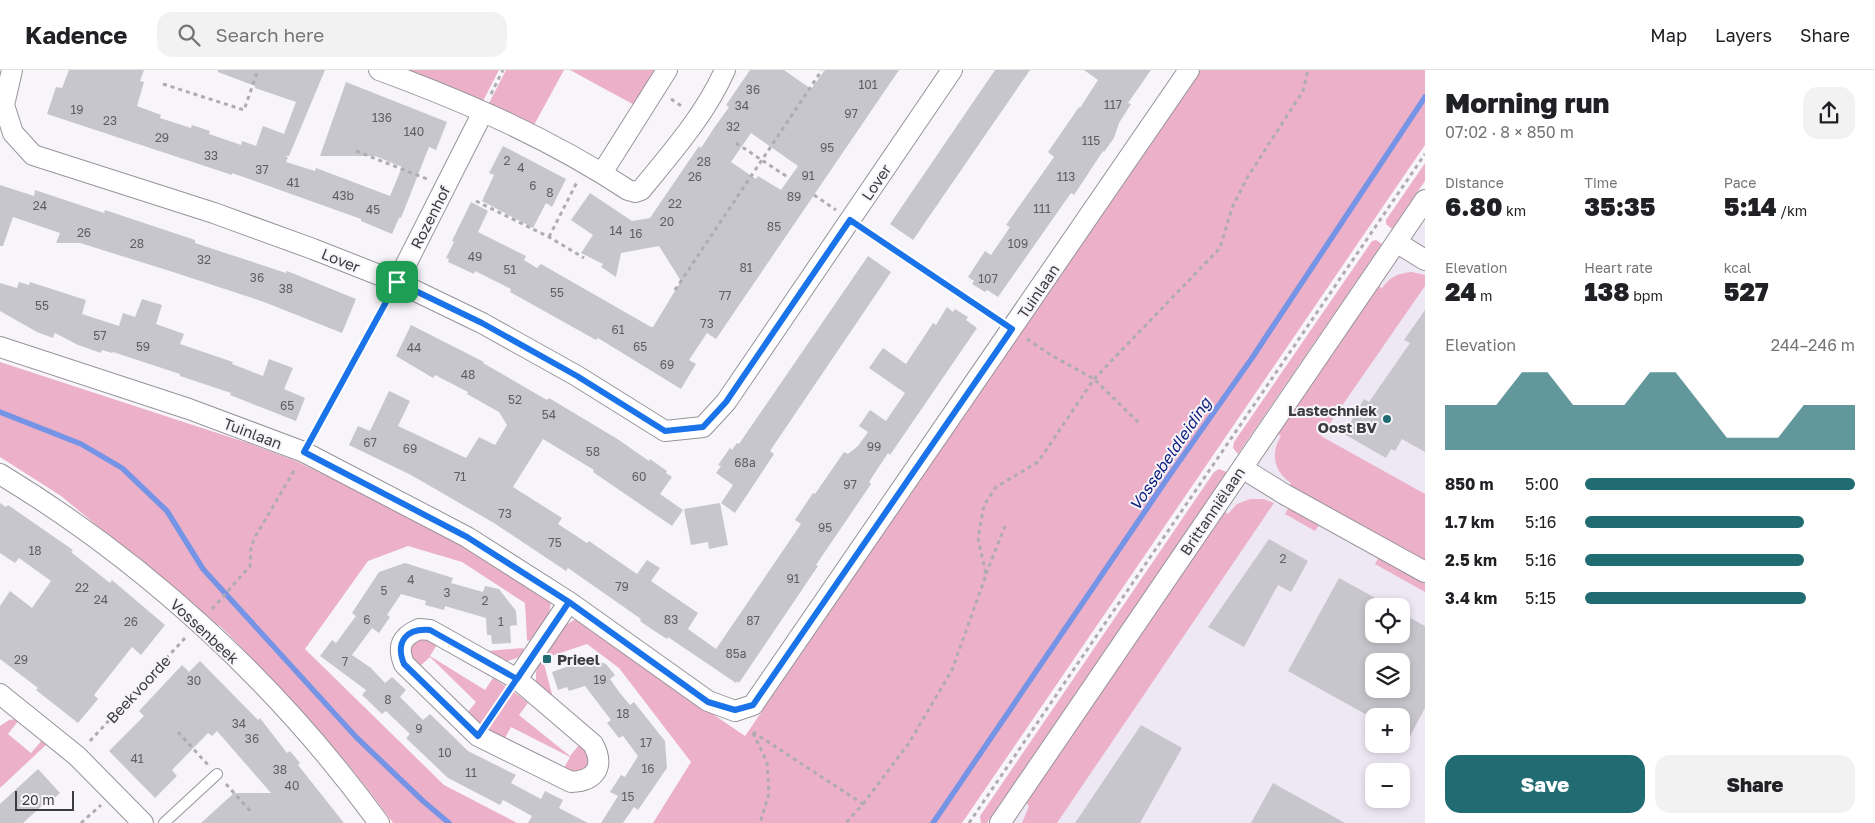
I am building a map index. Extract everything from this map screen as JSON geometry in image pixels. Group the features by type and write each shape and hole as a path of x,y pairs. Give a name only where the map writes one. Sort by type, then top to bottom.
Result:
{"street":[{"name":"Lover","path":"12,70 4,105 13,133 33,155 214,213 397,282 482,323 569,371 665,431 703,427 726,402 952,70"},
{"path":"379,70 518,128 594,169 628,190 635,192 641,190 685,136 714,94 725,70"},
{"path":"594,169 667,70"},
{"name":"Tuinlaan","path":"0,347 189,409 304,452 467,537 569,602 708,702 735,710 753,705 1189,70"},
{"name":"Rozenhof","path":"397,282 482,112"},
{"name":"Brittanniëlaan","path":"1000,823 1425,200"},
{"path":"1396,242 1425,260"},
{"path":"1242,468 1284,494 1425,572"},
{"name":"Vossenbeek","path":"0,474 41,499 144,575 199,623 289,712 356,791 379,823"},
{"path":"517,679 569,602"},
{"path":"419,629 430,630 517,679 593,744 599,754 599,766 593,776 583,781 571,782 478,736 404,664 400,654 401,643 408,634 414,631 419,629"},
{"path":"4,704 77,756 143,823"}],"lane":[{"path":"164,823 217,774"}],"path":[{"path":"163,84 244,110 258,70"},
{"path":"482,112 503,70"},
{"path":"675,290 822,70"},
{"path":"986,574 978,538 984,505 996,487 1038,462 1094,379 1220,248 1232,208 1246,178 1303,91 1308,70"},
{"path":"736,143 790,178"},
{"path":"356,150 446,187"},
{"path":"969,823 1425,154"},
{"path":"549,237 594,169"},
{"path":"814,195 1051,355 1094,379 1140,424"},
{"path":"476,202 549,237 584,258"},
{"path":"215,605 235,585 250,566 251,547 255,537 397,282"},
{"path":"846,823 909,743 952,670 1005,526"},
{"name":"Beekvoorde","path":"77,756 199,623"},
{"path":"478,736 517,679"},
{"path":"735,710 753,732 767,762 769,793 760,823"},
{"path":"753,732 862,804"},
{"path":"81,823 114,793"}],"shaded area":[{"path":"402,70 499,70 482,103"},
{"path":"506,70 564,70 534,125 488,105"},
{"path":"570,70 660,70 638,107"},
{"path":"1200,70 1425,70 1425,145 962,823 653,823 691,762 619,668 587,644 548,657 547,654 568,624 578,619 591,624 588,629 745,736","holes":["1336,230 1252,358 1191,444"]},
{"path":"1425,163 1425,181 1392,229 1386,224 1386,220"},
{"path":"1425,218 1425,823 1007,823"},
{"path":"1376,240 1382,244 1238,454 1233,448 1234,442 1372,241"},
{"path":"1412,272 1425,275 1425,286 1321,436 1425,494 1425,562 1289,487 1291,483 1285,479 1277,468 1275,455 1281,436 1278,434 1378,286 1382,288 1395,276"},
{"path":"0,362 251,444 296,461 383,503 454,541 551,602 549,615 530,640 527,641 525,603 462,562 408,546 368,561 305,649 444,785 517,823 393,823 332,745 219,625 215,629 134,556 61,496 0,457"},
{"path":"1219,469 1227,472 987,823 981,823 980,816 1214,472"},
{"path":"1250,499 1263,499 1274,503 1057,823 1022,823 1029,806 1026,803 1225,512 1228,514 1237,504"},
{"path":"1289,507 1320,524 1315,531 1285,514"},
{"path":"1379,557 1425,582 1425,592 1375,564"},
{"path":"421,638 438,643 430,656 485,690 493,678 507,687 481,726 467,713 476,702 430,657 419,667 410,655 411,647"},
{"path":"523,648 524,652 517,658 505,662 487,651"},
{"path":"539,663 544,664 553,698 536,683 536,672"},
{"path":"513,691 528,703 519,715 570,756 579,745 583,748 588,762 583,774 563,770 570,757 511,727 504,740 486,730"},
{"path":"18,719 8,734 31,753 43,739 48,743 0,788 0,726 9,720"}],"building":[{"path":"69,70 144,70 140,81 144,82 137,106 161,115 160,118 191,128 192,125 210,131 209,134 241,145 242,141 256,146 263,126 284,134 296,102 255,88 255,86 218,72 218,70 325,70 289,156 284,156 288,157 286,162 315,171 316,168 390,196 402,167 375,156 320,156 346,82 447,122 436,150 429,147 401,218 399,218 392,234 361,221 361,219 232,173 232,175 47,114 56,87 62,88"},
{"path":"750,70 784,70 811,89 825,70 899,70 716,339 707,333 689,360 696,364 681,389 598,338 596,340 510,292 511,289 475,271 474,274 448,262 449,259 446,258 454,242 452,241 471,202 488,211 478,232 526,256 524,260 537,268 541,264 653,327 681,281 659,246 621,253 616,277 601,267 603,264 581,253 593,235 571,220 590,193 632,221 650,218 699,146 701,148 729,107 726,105","holes":["751,133 798,166 781,190 758,176 756,179 731,162"]},
{"path":"995,70 1030,70 913,240 890,224"},
{"path":"1084,70 1151,70 1128,103 1131,104 1119,123 1114,138 1103,151 1074,195 1071,193 998,297 987,290 985,292 972,284 974,281 968,277 985,251 991,255 1010,227 1006,225 1054,157 1048,152 1098,80"},
{"path":"503,146 566,179 552,207 546,203 533,228 482,201 494,175 489,173"},
{"path":"0,185 34,196 35,190 104,213 105,210 195,240 195,243 286,273 287,271 356,299 342,333 264,302 173,272 80,243 56,243 60,233 13,217 3,246 0,246"},
{"path":"868,256 891,272 770,451 774,454 735,513 721,503 733,485 716,473 721,466 718,465 730,448 732,450 737,443 739,444"},
{"path":"19,282 29,285 30,282 86,300 82,314 119,326 123,313 135,317 142,299 162,305 156,324 184,334 180,344 233,362 232,364 263,376 269,359 293,368 284,389 305,398 296,421 230,395 231,393 180,376 180,374 113,352 102,350 101,353 78,345 55,333 53,338 37,332 0,311 0,283 17,288"},
{"path":"947,307 953,312 955,309 968,317 966,320 977,328 890,455 888,453 869,482 871,484 816,565 818,566 739,683 737,681 736,683 668,637 667,639 653,630 640,621 641,619 568,568 566,571 494,523 411,475 349,445 358,426 370,431 389,391 410,401 398,426 466,458 479,437 495,445 507,425 499,412 467,394 468,392 435,375 433,378 396,356 411,325 484,362 547,400 549,398 667,471 666,473 672,477 660,494 683,510 672,526 593,472 594,470 543,439 513,487 562,518 558,524 587,543 589,541 637,574 647,560 660,568 651,581 698,613 688,629 716,649 801,524 795,520 813,493 815,494 844,452 848,454 858,446 868,432 859,426 870,410 886,421 905,393 869,368 883,348 906,364 933,323 936,325"},
{"path":"1425,310 1425,452 1402,439 1395,451 1391,449 1386,458 1344,434 1364,399 1369,402 1410,343 1404,340"},
{"path":"0,503 6,507 8,505 73,550 71,552 110,583 112,580 165,625 141,655 132,647 94,695 98,699 78,723 36,690 38,688 0,659 0,606 10,591 32,608 51,581 19,558 15,563 0,553"},
{"path":"720,503 728,545 709,549 708,542 691,545 684,509"},
{"path":"1269,539 1308,561 1291,592 1278,585 1244,647 1208,627"},
{"path":"405,563 453,578 451,583 483,592 485,586 499,589 516,611 517,625 510,626 511,643 492,644 491,635 487,635 486,618 445,606 444,610 425,605 426,601 401,594 387,615 390,617 379,633 372,628 352,655 371,668 385,683 392,677 406,690 400,697 423,720 430,714 468,751 516,775 511,783 541,799 545,791 563,800 559,808 588,823 528,823 532,816 503,800 500,805 448,778 406,738 410,734 386,711 382,714 362,695 366,690 320,656 332,640 336,643 356,616 352,613 379,572"},
{"path":"1339,578 1375,598 1365,598 1365,643 1410,643 1410,618 1425,626 1425,708 1410,736 1410,708 1365,708 1365,714 1288,671"},
{"path":"580,655 606,664 615,675 610,679 619,692 630,705 634,702 665,741 667,768 638,810 634,807 623,823 601,823 618,796 610,792 621,775 625,777 638,756 623,736 619,738 607,723 611,720 585,686 569,691 567,687 558,690 552,672 569,666 567,660"},
{"path":"200,661 258,720 260,718 287,753 290,751 300,763 298,765 344,823 201,823 234,793 271,793 217,731 212,736 208,733 172,770 177,776 155,798 109,751 144,716 139,711 182,665 189,672"},
{"path":"1141,725 1182,748 1140,823 1075,823"},
{"path":"38,769 60,793 48,804 46,802 23,823 0,823 0,804"},
{"path":"1273,783 1345,823 1251,823"}],"waterway":[{"name":"Vossebeldleiding","path":"933,823 1169,476 1252,358 1425,97"},
{"path":"0,412 81,444 122,468 167,511 203,569 356,737 449,823"}],"place":[{"name":"Lastechniek Oost BV","path":"1387,419"},
{"name":"Prieel","path":"547,659"}],"route":[{"path":"397,282 304,452 467,537 569,602 517,679 430,630 419,629 408,634 401,643 400,654 404,664 478,736 569,602 708,702 735,710 753,705 1012,329 850,220 726,402 703,427 665,431 577,376 482,323 397,282"}]}
